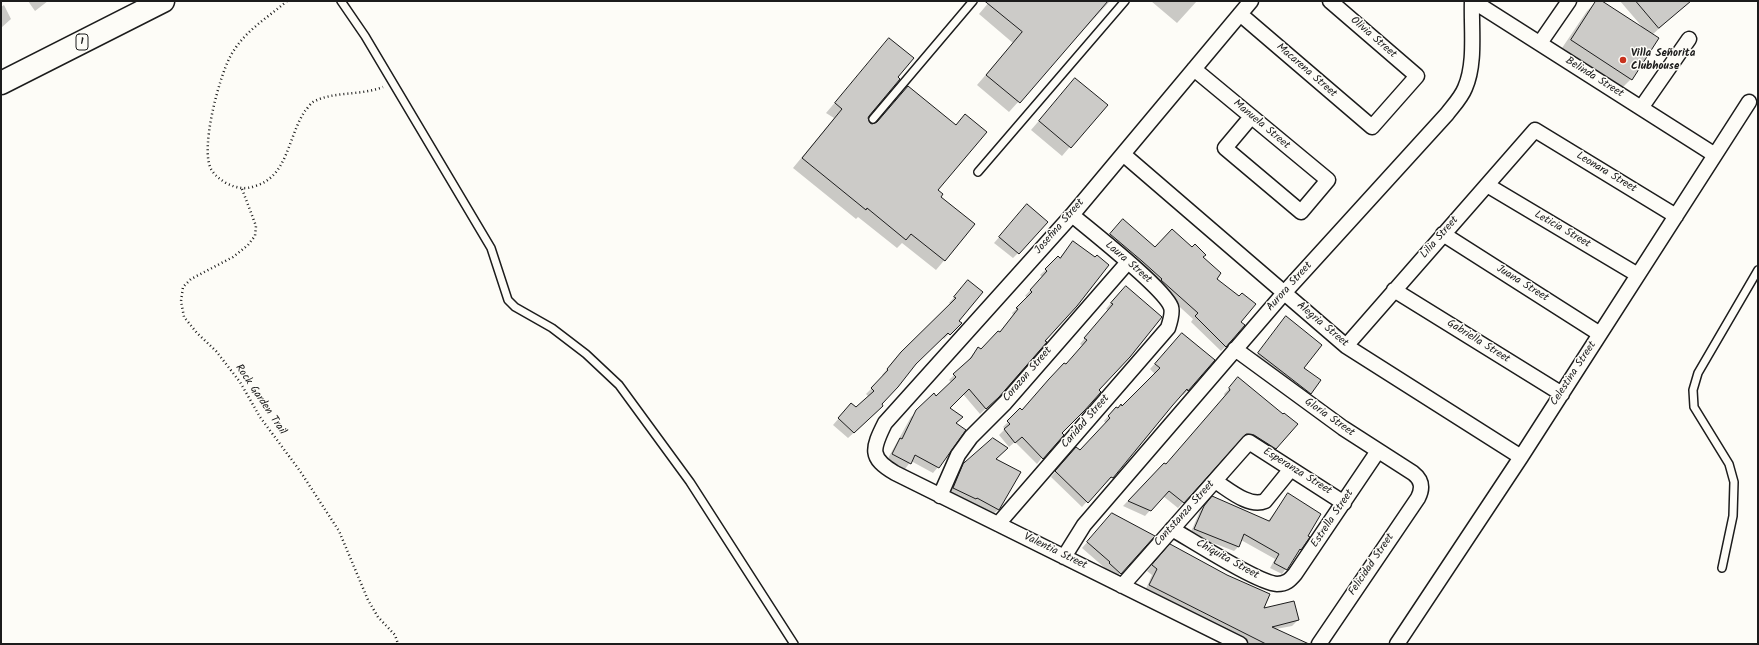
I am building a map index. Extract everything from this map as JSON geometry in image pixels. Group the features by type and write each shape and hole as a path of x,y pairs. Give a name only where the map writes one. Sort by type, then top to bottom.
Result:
{"highway":[{"name":"1","path":"1,83 163,1"}],"street":[{"name":"Josefina Street","path":"875,454 876,445 885,424 1072,215 1251,1"},
{"name":"Olivia Street","path":"1330,1 1416,76 1372,127"},
{"name":"Belinda Street","path":"1473,1 1715,155"},
{"name":"Aurora Street","path":"1064,557 1084,525 1235,349 1458,101 1465,88 1470,72 1473,1"},
{"path":"1540,43 1569,1"},
{"name":"Macarena Street","path":"1240,14 1372,127"},
{"path":"1641,108 1689,39"},
{"name":"Manuela Street","path":"1194,69 1328,180 1301,212 1225,148 1251,117"},
{"name":"Celestina Street","path":"1397,644 1562,394 1749,102"},
{"name":"Lilia Street","path":"1346,346 1535,130"},
{"name":"Leonara Street","path":"1535,130 1676,216"},
{"name":"Alegria Street","path":"1123,154 1346,346 1521,457"},
{"name":"Leticia Street","path":"1487,185 1638,275"},
{"name":"Laura Street","path":"1072,215 1128,262 1165,296 1171,308 1171,318"},
{"name":"Juana Street","path":"1443,234 1600,334"},
{"name":"Corazon Street","path":"940,496 958,455 971,437 1005,403 1128,262"},
{"name":"Gabriella Street","path":"1394,290 1562,394"},
{"name":"Caridad Street","path":"998,524 1168,328 1171,318"},
{"name":"Gloria Street","path":"1235,349 1305,402 1419,478 1421,485"},
{"name":"Esperanza Street","path":"1249,442 1344,503"},
{"name":"Contstanza Street","path":"1122,586 1249,442"},
{"name":"Estrella Street","path":"1284,583 1295,574 1378,451"},
{"name":"Valentia Street","path":"875,454 877,460 882,466 1240,644"},
{"path":"1215,480 1246,500 1259,504 1265,501 1291,469"},
{"name":"Felicidad Street","path":"1319,644 1418,498 1421,491 1421,485"},
{"name":"Chiquita Street","path":"1172,529 1252,574 1276,584 1284,583"}],"lane":[{"path":"341,1 365,36 491,248 508,300 516,307 552,328 586,354 619,385 690,482 794,644"},
{"path":"873,119 972,1"},
{"path":"978,172 1125,1"},
{"path":"1722,568 1733,516 1734,482 1729,464 1694,407 1693,390 1698,373 1758,270"}],"path":[{"path":"287,1 257,24 242,38 229,58 214,105 208,141 208,155 211,168 218,178 230,185 242,189 256,186 271,178 284,161 301,118 312,103 335,95 360,94 376,90 393,83"},
{"name":"Rock Garden Trail","path":"242,189 256,226 255,236 248,246 233,257 191,279 183,287 181,301 184,317 197,333 216,351 240,382 260,417 300,471 339,531 368,600 378,617 394,635 398,644"}],"building":[{"path":"985,1 1108,1 1020,103 986,75 1022,32"},
{"name":"Villa Señorita Clubhouse","path":"1596,1 1602,1 1659,38 1632,80 1571,40"},
{"path":"1636,1 1691,1 1659,28"},
{"path":"889,38 914,58 898,77 900,79 869,116 868,118 870,123 872,124 877,122 908,86 956,125 965,114 987,132 938,190 943,194 941,197 975,224 945,261 911,234 906,240 867,208 866,210 802,158 842,109 835,103"},
{"path":"1075,78 1108,105 1071,148 1039,121"},
{"path":"1027,204 1048,222 1019,254 999,237"},
{"path":"1123,219 1155,247 1172,229 1192,247 1195,244 1206,255 1203,257 1221,273 1217,279 1239,296 1242,293 1256,304 1241,322 1245,325 1226,347 1195,316 1198,313 1142,261 1110,234"},
{"path":"1073,241 1095,257 1097,255 1109,265 1077,306 1045,341 1047,342 999,397 986,409 969,389 950,408 963,417 956,423 966,430 939,468 915,455 911,464 892,454 900,438 902,439 916,410 934,393 936,396 956,377 953,374 971,358 978,347 981,349 998,331 1000,332 1018,309 1016,308 1032,292 1030,290 1047,271 1045,269 1058,256 1060,258"},
{"path":"968,280 983,292 959,321 962,323 950,335 948,333 916,364 882,404 883,406 854,433 838,418 851,403 856,407 874,391 871,388 888,370 887,369 901,352 956,298 954,297"},
{"path":"1126,286 1162,317 1130,357 1099,390 1101,392 1062,433 1064,435 1043,459 1022,437 1015,443 1004,429 1010,424 1007,421 1020,408 1022,410 1064,363 1066,364 1087,340 1084,338"},
{"path":"1286,316 1322,345 1304,368 1321,380 1311,394 1258,353"},
{"path":"1182,333 1215,360 1188,391 1187,389 1172,406 1113,478 1111,477 1088,503 1055,471 1076,447 1080,450 1110,418 1108,416 1116,407 1118,408 1121,404 1122,406 1160,368 1155,364"},
{"path":"1238,377 1283,414 1284,413 1298,424 1276,449 1254,435 1246,434 1184,503 1169,491 1151,511 1128,501 1164,463 1166,464 1230,390 1229,388"},
{"path":"993,438 1008,448 996,459 1021,472 999,510 977,498 976,499 953,488 963,464"},
{"path":"1288,493 1321,514 1308,536 1310,537 1301,550 1300,549 1287,570 1274,563 1279,554 1244,534 1239,547 1194,529 1204,506 1212,496 1269,521"},
{"path":"1112,513 1155,536 1121,574 1087,542"},
{"path":"1170,544 1227,575 1270,594 1264,608 1294,601 1299,620 1272,627 1309,644 1266,644 1149,585 1157,569 1152,565"}],"place":[{"name":"Villa Señorita Clubhouse","path":"1623,60"}]}
